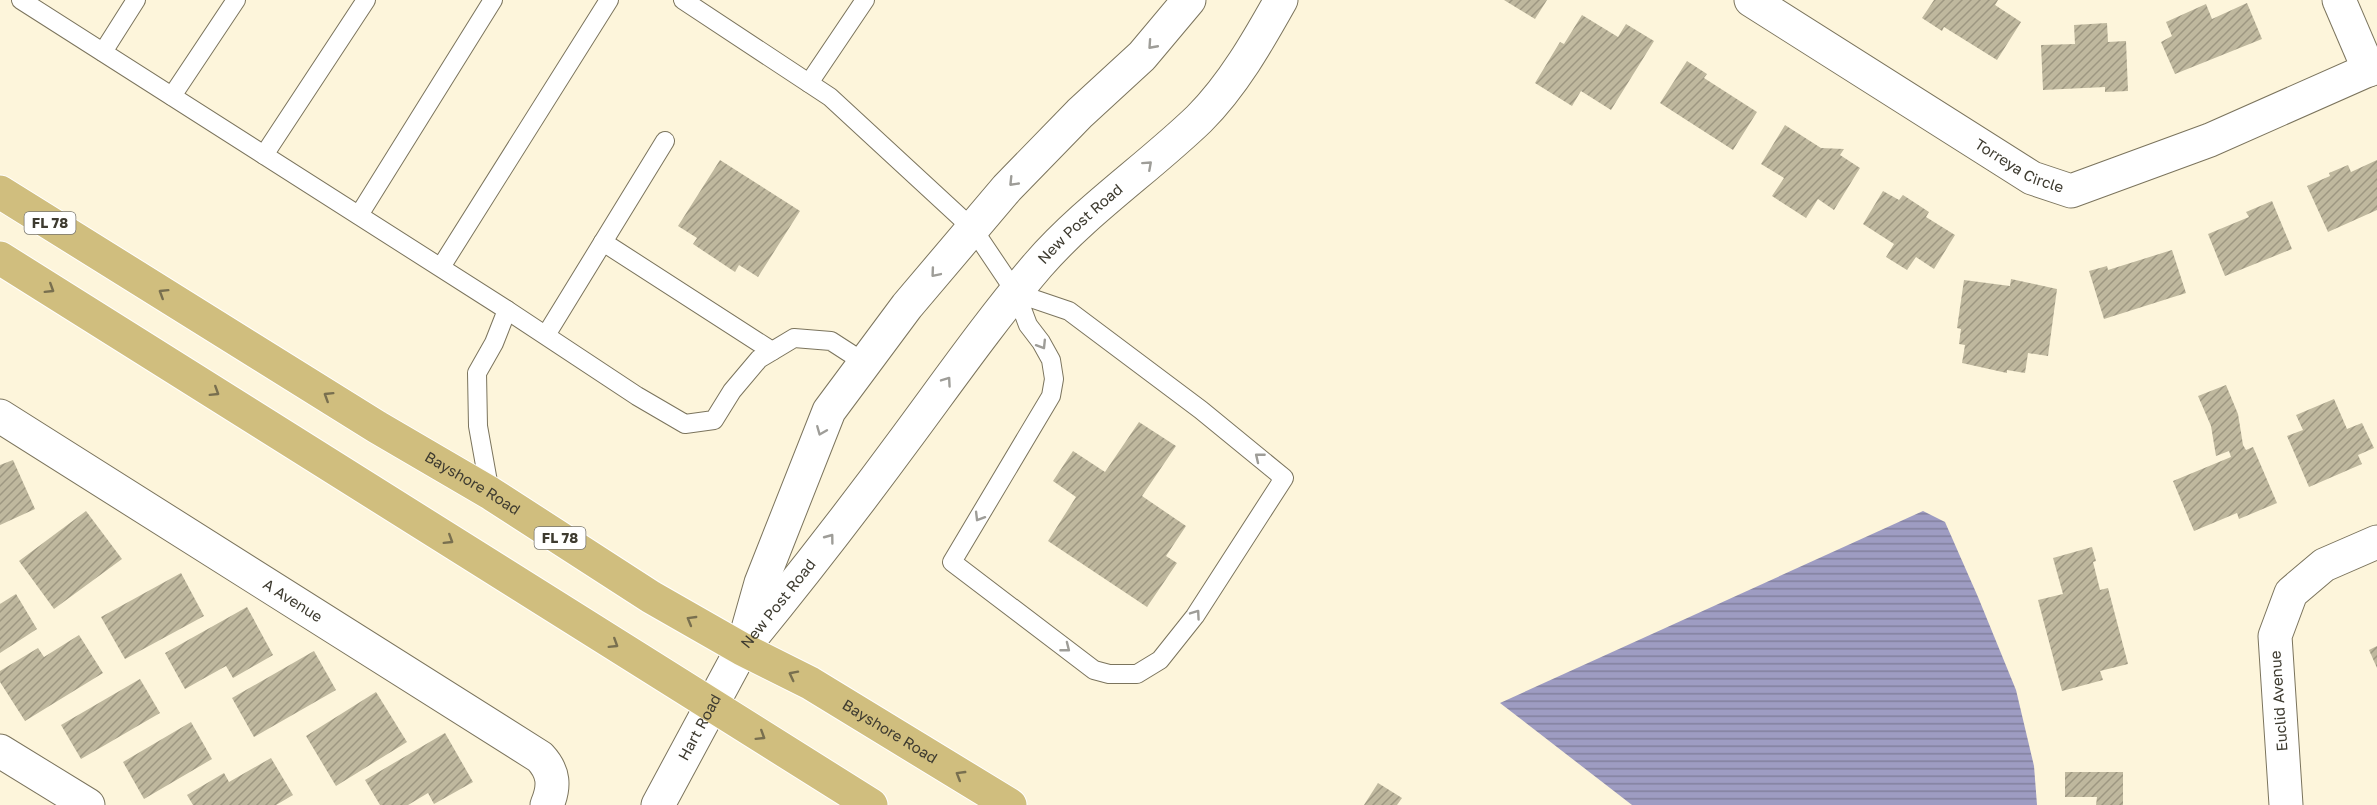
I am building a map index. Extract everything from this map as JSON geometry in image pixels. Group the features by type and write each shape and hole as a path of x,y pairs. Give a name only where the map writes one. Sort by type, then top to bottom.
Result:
{"main road":[{"name":"Bayshore Road","path":"0,192 377,427 490,492 651,597 742,649 810,683 1010,805"},
{"path":"0,258 871,805"}],"street":[{"name":"New Post Road","path":"742,649 761,583 829,411 907,306 1023,171 1080,113 1142,56 1189,0"},
{"name":"New Post Road","path":"742,649 784,598 907,438 957,367 1039,264 1200,118 1238,70 1281,0"},
{"name":"Torreya Circle","path":"1751,0 2032,178 2072,191 2210,140 2373,68"},
{"path":"2339,0 2373,68"},
{"name":"A Avenue","path":"0,416 540,757 547,764 552,775 553,786 547,805"},
{"name":"Euclid Avenue","path":"2286,805 2275,636 2291,592 2324,565 2377,542"},
{"name":"Hart Road","path":"658,805 742,649"},
{"path":"0,751 88,805"}],"lane":[{"path":"22,0 441,267 637,396 685,424 714,420 732,392 759,359 794,338 831,341 865,363"},
{"path":"103,52 136,0"},
{"path":"172,96 236,0"},
{"path":"264,155 366,0"},
{"path":"359,215 493,0"},
{"path":"441,267 609,0"},
{"path":"683,0 830,97 973,229 1016,293 1028,326 1041,342 1051,360 1054,379 1051,396 952,562 1094,670 1117,675 1137,674 1160,660 1195,616 1284,478 1201,410 1069,311 1016,293"},
{"path":"809,83 865,0"},
{"path":"546,335 665,141"},
{"path":"603,242 772,351"},
{"path":"490,492 478,426 477,373 494,343 507,310"}],"water":[{"path":"1923,511 1945,522 2016,690 2034,766 2037,805 1632,805 1500,703"}],"building":[{"path":"1504,0 1547,0 1535,19"},
{"path":"1934,0 1998,0 1995,5 2021,22 1997,60 1944,27 1942,31 1922,18"},
{"path":"2247,3 2262,39 2175,74 2161,42 2172,36 2166,22 2206,4 2212,19"},
{"path":"1582,15 1618,37 1626,24 1654,41 1611,110 1581,91 1572,106 1535,83 1560,42 1564,44"},
{"path":"2107,23 2108,42 2126,41 2128,91 2105,92 2105,87 2043,90 2041,45 2075,44 2074,25"},
{"path":"1687,61 1707,74 1704,78 1757,112 1733,150 1660,103"},
{"path":"1785,125 1821,148 1844,149 1840,155 1860,168 1834,210 1818,199 1806,218 1772,196 1784,178 1761,164"},
{"path":"720,160 800,211 758,277 739,265 735,272 693,244 697,238 678,226"},
{"path":"2377,160 2377,210 2328,232 2307,186 2348,165 2351,172"},
{"path":"1883,191 1899,200 1903,195 1929,212 1926,217 1955,235 1934,269 1916,257 1907,270 1886,257 1894,244 1863,224"},
{"path":"2272,201 2292,249 2225,276 2208,234 2249,217 2246,212"},
{"path":"2172,250 2186,293 2104,319 2089,271 2107,266 2108,270"},
{"path":"2011,279 2057,289 2048,356 2028,353 2025,373 2007,370 2007,373 1962,363 1965,345 1959,344 1961,329 1957,328 1964,280 2010,286"},
{"path":"2226,385 2238,414 2243,445 2246,450 2253,447 2277,503 2239,519 2237,513 2194,531 2173,481 2231,457 2229,451 2216,456 2211,426 2198,396"},
{"path":"2334,399 2347,429 2362,423 2374,448 2358,455 2362,464 2309,487 2287,436 2303,430 2296,415"},
{"path":"1139,422 1176,446 1142,496 1186,526 1166,556 1177,563 1147,607 1048,541 1076,497 1053,481 1073,451 1105,472"},
{"path":"13,460 35,509 0,525 0,465"},
{"path":"86,511 122,559 54,609 19,561"},
{"path":"2092,547 2100,590 2108,588 2128,664 2100,671 2103,680 2062,691 2038,600 2063,594 2053,558"},
{"path":"181,573 204,616 125,659 101,617"},
{"path":"16,594 37,629 0,653 0,604"},
{"path":"247,607 273,655 233,678 226,666 185,689 165,653"},
{"path":"79,635 103,673 25,721 0,682 0,671 38,648 44,657"},
{"path":"2377,646 2377,668 2369,650"},
{"path":"314,651 336,690 254,737 232,698"},
{"path":"140,679 160,713 81,759 61,725"},
{"path":"376,692 407,742 336,786 306,736"},
{"path":"191,722 212,759 144,799 123,762"},
{"path":"445,733 473,782 434,804 428,793 408,805 380,805 365,780"},
{"path":"271,758 293,795 276,805 193,805 187,795 224,773 229,782"},
{"path":"2065,772 2123,772 2123,805 2096,805 2097,797 2065,797"},
{"path":"1378,783 1402,798 1397,805 1364,805"}]}
